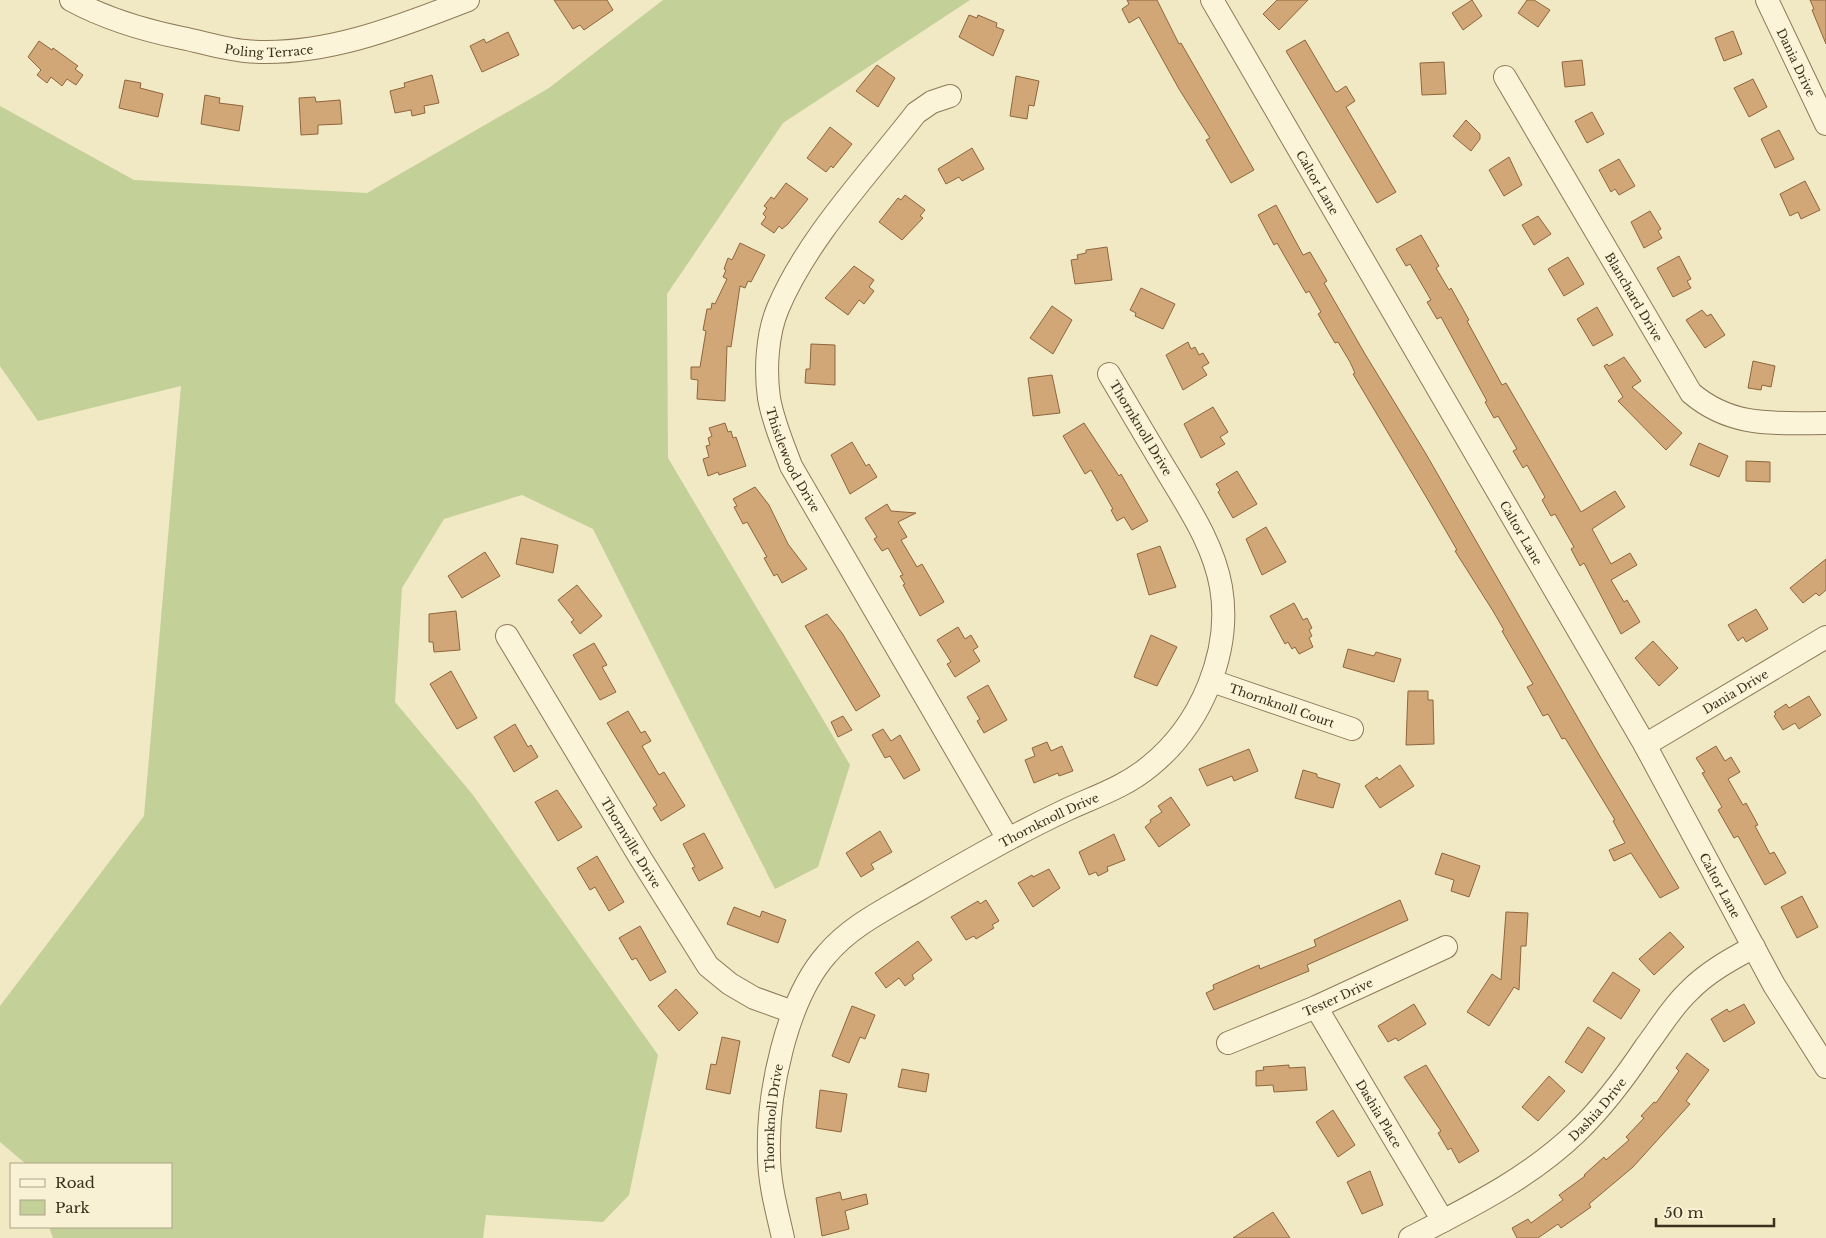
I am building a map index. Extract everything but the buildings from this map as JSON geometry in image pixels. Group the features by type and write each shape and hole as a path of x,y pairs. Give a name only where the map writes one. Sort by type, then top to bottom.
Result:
{"street":[{"name":"Poling Terrace","path":"71,0 95,13 159,33 244,51 280,52 353,40 468,0"},
{"name":"Caltor Lane","path":"1212,0 1644,745 1774,985 1826,1067"},
{"name":"Dania Drive","path":"1767,0 1826,124"},
{"name":"Blanchard Drive","path":"1505,77 1691,393 1718,412 1741,420 1826,423"},
{"name":"Thistlewood Drive","path":"950,96 932,102 916,113 806,257 778,309 771,334 768,365 769,397 775,425 791,466 1008,839"},
{"name":"Thornknoll Drive","path":"783,1238 773,1191 769,1157 774,1086 793,1012 807,982 824,957 840,940 864,922 1008,839 1118,787 1150,766 1163,754 1188,724 1212,681 1219,650 1222,607 1221,589 1216,566 1187,505 1109,374"},
{"name":"Thornville Drive","path":"507,636 641,859 708,966 730,984 746,993 793,1012"},
{"name":"Dania Drive","path":"1644,745 1826,637"},
{"name":"Thornknoll Court","path":"1212,681 1352,728"},
{"name":"Tester Drive","path":"1228,1043 1316,1007 1446,947"},
{"name":"Dashia Drive","path":"1410,1238 1497,1193 1543,1163 1578,1131 1623,1078 1669,1012 1688,991 1730,960 1754,947"},
{"name":"Dashia Place","path":"1316,1007 1443,1221"}],"green space":[{"path":"663,0 970,0 783,123 667,294 668,458 850,765 818,867 775,889 593,529 522,495 444,519 402,588 395,702 473,795 658,1055 629,1195 603,1222 486,1215 483,1238 53,1238 49,1228 172,1228 172,1163 25,1163 0,1142 0,1006 144,816 181,386 38,421 0,366 0,106 134,180 367,193 549,88"}]}
